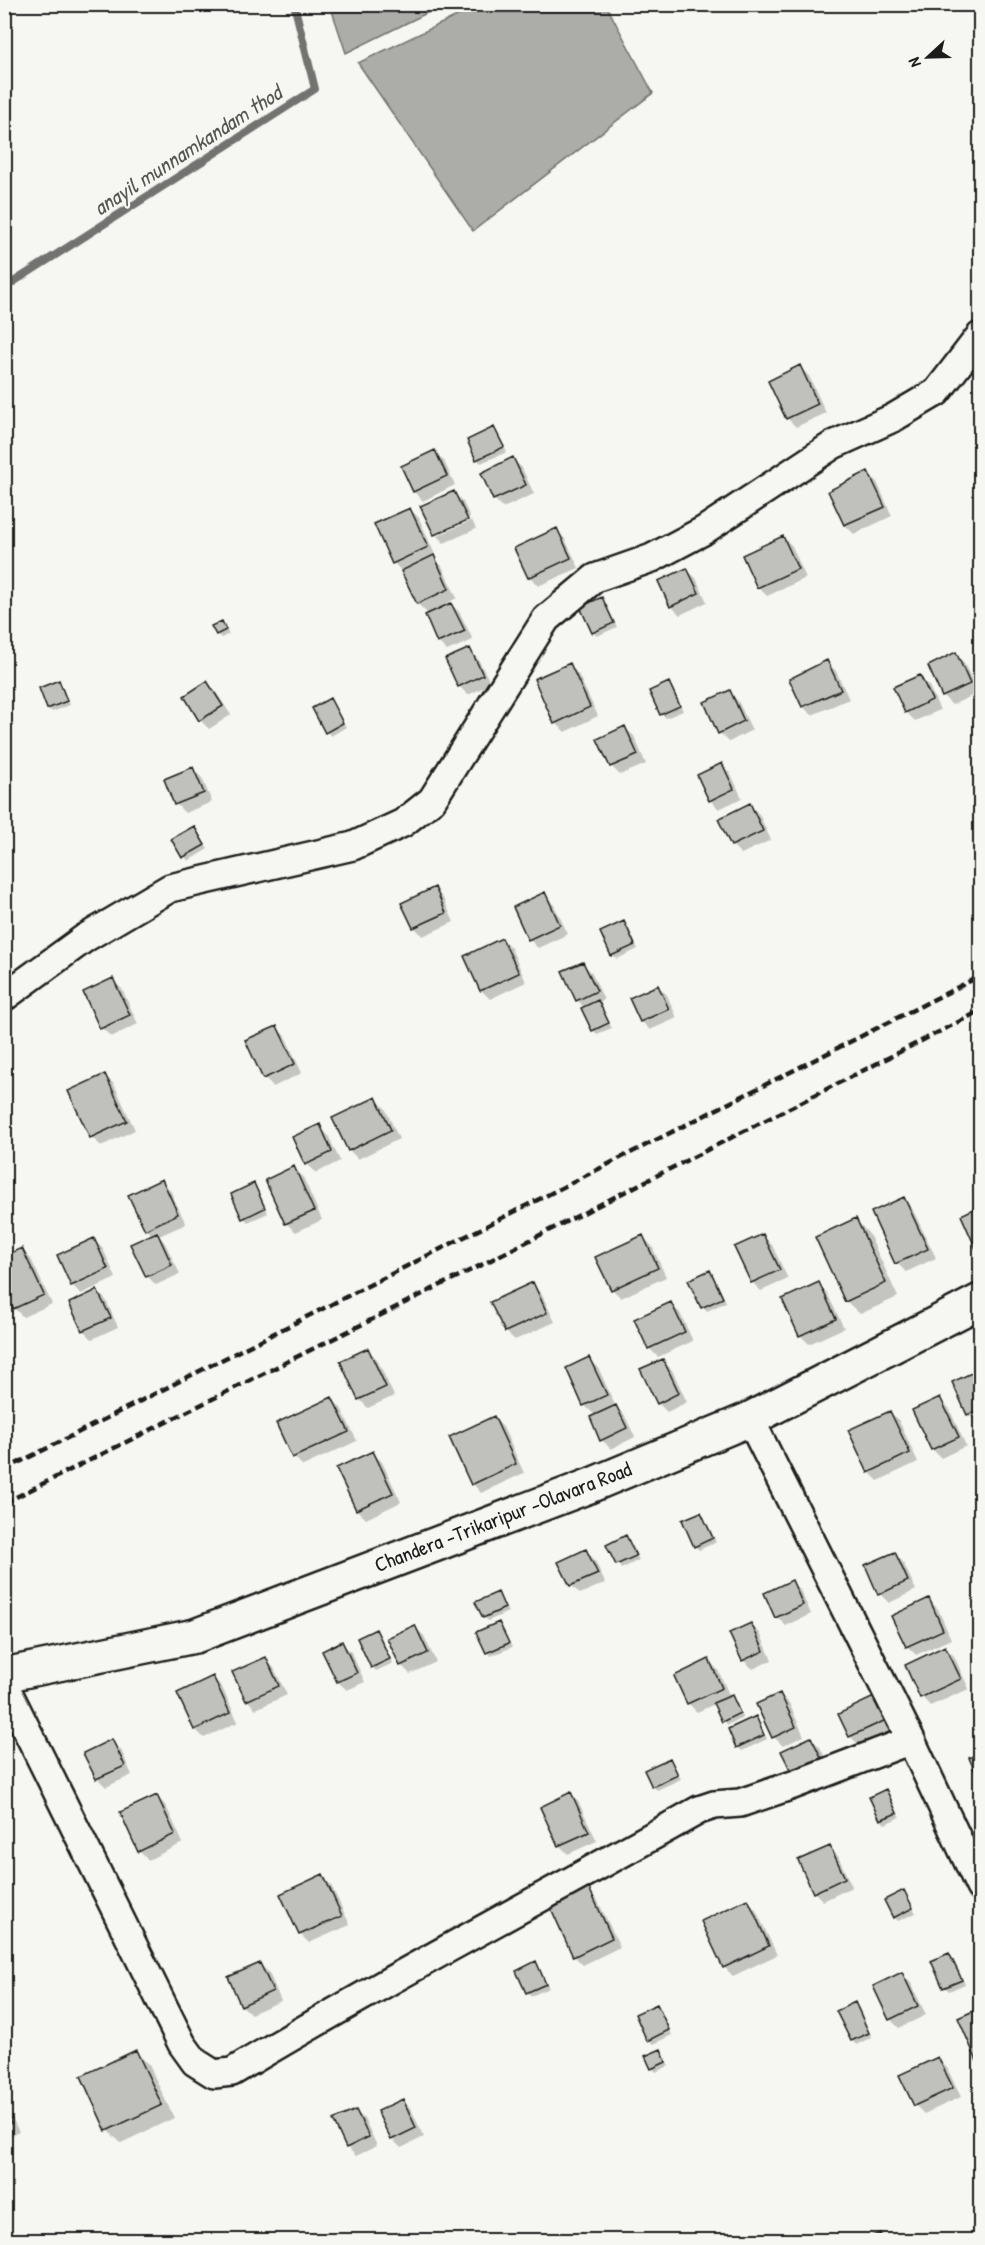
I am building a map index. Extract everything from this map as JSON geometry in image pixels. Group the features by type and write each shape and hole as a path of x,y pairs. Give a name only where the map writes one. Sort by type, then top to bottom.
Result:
{"main road":[{"name":"Chandera -Trikaripur -Olavara Road","path":"4,1675 195,1636 589,1486 750,1419 981,1301"}],"street":[{"path":"4,997 86,938 170,888 353,846 403,823 432,800 546,619 595,578 652,558 703,531 833,445 893,418 937,392 981,336"},
{"path":"750,1419 911,1740 981,1887"},
{"path":"4,1684 182,2044 195,2062 214,2074 232,2072 330,2013 699,1810 714,1805 740,1803 911,1740"}],"shaded area":[{"path":"330,4 443,5 346,53"},
{"path":"480,5 606,5 653,93 473,231 358,63"}],"building":[{"path":"800,365 818,404 786,419 768,381"},
{"path":"494,427 504,447 476,460 467,440"},
{"path":"435,450 447,476 413,492 401,466"},
{"path":"513,457 526,485 493,500 481,473"},
{"path":"868,471 885,507 844,525 828,491"},
{"path":"454,491 468,520 434,535 420,506"},
{"path":"410,508 428,547 392,564 374,524"},
{"path":"557,528 571,558 528,578 514,548"},
{"path":"783,536 798,569 757,588 742,555"},
{"path":"434,555 449,589 417,604 401,571"},
{"path":"687,568 699,593 670,607 658,581"},
{"path":"602,597 614,623 592,633 580,607"},
{"path":"451,603 465,631 437,643 425,615"},
{"path":"222,621 226,630 216,635 211,626"},
{"path":"470,648 483,675 458,687 445,659"},
{"path":"956,652 970,684 942,697 928,666"},
{"path":"827,660 841,690 802,707 789,679"},
{"path":"570,663 590,707 554,724 534,679"},
{"path":"920,675 932,700 905,713 893,687"},
{"path":"59,680 67,701 47,709 39,688"},
{"path":"207,681 223,706 199,721 184,696"},
{"path":"669,682 680,706 660,715 649,691"},
{"path":"730,690 744,721 718,734 704,702"},
{"path":"330,698 343,723 325,733 312,708"},
{"path":"625,726 638,755 610,767 597,739"},
{"path":"722,763 734,789 709,801 697,775"},
{"path":"193,767 204,793 174,805 164,779"},
{"path":"750,803 763,831 731,846 718,819"},
{"path":"194,826 205,845 182,858 171,839"},
{"path":"435,887 446,913 413,928 401,903"},
{"path":"545,892 560,925 528,940 513,907"},
{"path":"624,921 635,945 611,956 600,932"},
{"path":"502,938 519,973 480,991 464,956"},
{"path":"583,962 597,991 576,1001 562,971"},
{"path":"113,978 130,1015 100,1029 83,992"},
{"path":"658,985 669,1009 640,1022 629,998"},
{"path":"598,1000 609,1023 592,1031 581,1008"},
{"path":"277,1026 295,1064 263,1079 245,1040"},
{"path":"105,1074 127,1121 90,1138 68,1091"},
{"path":"376,1097 391,1130 348,1151 332,1118"},
{"path":"320,1124 332,1152 305,1165 292,1137"},
{"path":"294,1166 314,1211 285,1224 265,1180"},
{"path":"162,1179 178,1214 145,1230 128,1195"},
{"path":"254,1183 265,1208 242,1219 231,1194"},
{"path":"904,1197 928,1249 895,1264 871,1212"},
{"path":"980,1206 980,1258 961,1215"},
{"path":"856,1218 886,1283 845,1302 815,1237"},
{"path":"157,1232 172,1265 146,1277 130,1244"},
{"path":"763,1234 780,1270 751,1283 734,1247"},
{"path":"643,1235 658,1268 611,1290 595,1257"},
{"path":"94,1238 108,1269 71,1286 57,1255"},
{"path":"22,1248 44,1295 13,1309 4,1291 4,1256"},
{"path":"710,1270 723,1298 701,1308 688,1280"},
{"path":"533,1282 547,1313 505,1332 490,1302"},
{"path":"819,1282 836,1319 799,1336 782,1299"},
{"path":"97,1290 111,1318 82,1331 69,1303"},
{"path":"671,1302 685,1332 648,1349 634,1319"},
{"path":"368,1348 386,1387 358,1400 340,1361"},
{"path":"589,1357 607,1395 583,1406 566,1368"},
{"path":"663,1359 679,1393 657,1404 640,1369"},
{"path":"980,1369 980,1409 967,1415 952,1382"},
{"path":"332,1397 349,1432 292,1458 276,1423"},
{"path":"940,1397 959,1437 931,1450 912,1410"},
{"path":"616,1405 627,1428 600,1441 590,1417"},
{"path":"890,1411 910,1453 868,1473 848,1430"},
{"path":"494,1416 516,1464 471,1485 449,1437"},
{"path":"373,1451 393,1493 356,1510 336,1468"},
{"path":"701,1512 713,1538 694,1547 682,1520"},
{"path":"626,1535 636,1556 616,1565 606,1545"},
{"path":"586,1549 598,1574 570,1586 558,1562"},
{"path":"895,1552 908,1581 878,1595 865,1565"},
{"path":"792,1580 803,1605 775,1618 764,1593"},
{"path":"498,1592 505,1608 483,1618 475,1602"},
{"path":"929,1598 943,1630 906,1647 891,1616"},
{"path":"499,1622 509,1643 486,1653 476,1632"},
{"path":"751,1623 764,1651 742,1661 729,1633"},
{"path":"415,1625 428,1653 400,1666 387,1638"},
{"path":"376,1629 390,1659 371,1668 357,1638"},
{"path":"342,1641 357,1673 337,1682 322,1651"},
{"path":"945,1646 961,1679 920,1698 905,1665"},
{"path":"266,1657 279,1686 246,1701 232,1672"},
{"path":"709,1659 722,1688 687,1704 674,1676"},
{"path":"213,1676 230,1713 194,1730 177,1693"},
{"path":"780,1693 796,1727 772,1738 756,1704"},
{"path":"732,1695 740,1713 722,1722 713,1703"},
{"path":"876,1696 886,1720 849,1737 838,1714"},
{"path":"756,1716 764,1735 736,1748 728,1729"},
{"path":"811,1737 824,1763 794,1777 781,1751"},
{"path":"112,1739 125,1766 96,1779 83,1753"},
{"path":"980,1753 980,1783 969,1758"},
{"path":"670,1758 678,1775 652,1787 644,1770"},
{"path":"886,1789 897,1813 880,1820 869,1797"},
{"path":"571,1792 589,1832 558,1846 540,1807"},
{"path":"157,1795 175,1834 138,1852 120,1812"},
{"path":"830,1846 845,1878 813,1893 798,1860"},
{"path":"323,1874 342,1916 299,1935 280,1894"},
{"path":"589,1888 612,1938 573,1957 550,1906"},
{"path":"904,1890 913,1908 893,1918 884,1900"},
{"path":"748,1899 769,1946 723,1968 701,1921"},
{"path":"949,1953 962,1980 943,1988 931,1961"},
{"path":"536,1961 546,1984 526,1993 516,1971"},
{"path":"260,1963 273,1991 241,2006 228,1977"},
{"path":"902,1972 918,2006 889,2020 873,1986"},
{"path":"855,2002 869,2033 851,2041 836,2011"},
{"path":"657,2004 669,2030 647,2041 635,2014"},
{"path":"980,2008 980,2060 977,2061 958,2018"},
{"path":"661,2049 666,2062 651,2069 645,2056"},
{"path":"136,2050 162,2105 106,2131 81,2076"},
{"path":"938,2057 953,2088 914,2106 899,2075"},
{"path":"403,2099 416,2128 391,2140 377,2111"},
{"path":"4,2108 11,2123 4,2126"},
{"path":"356,2110 369,2137 346,2148 333,2120"},
{"path":"880,2233 883,2240 863,2240"}],"waterway":[{"name":"anayil munnamkandam thod","path":"4,288 315,89 294,4"}],"railway":[{"path":"4,1470 980,976"},
{"path":"4,1503 485,1263 980,1011"}]}
